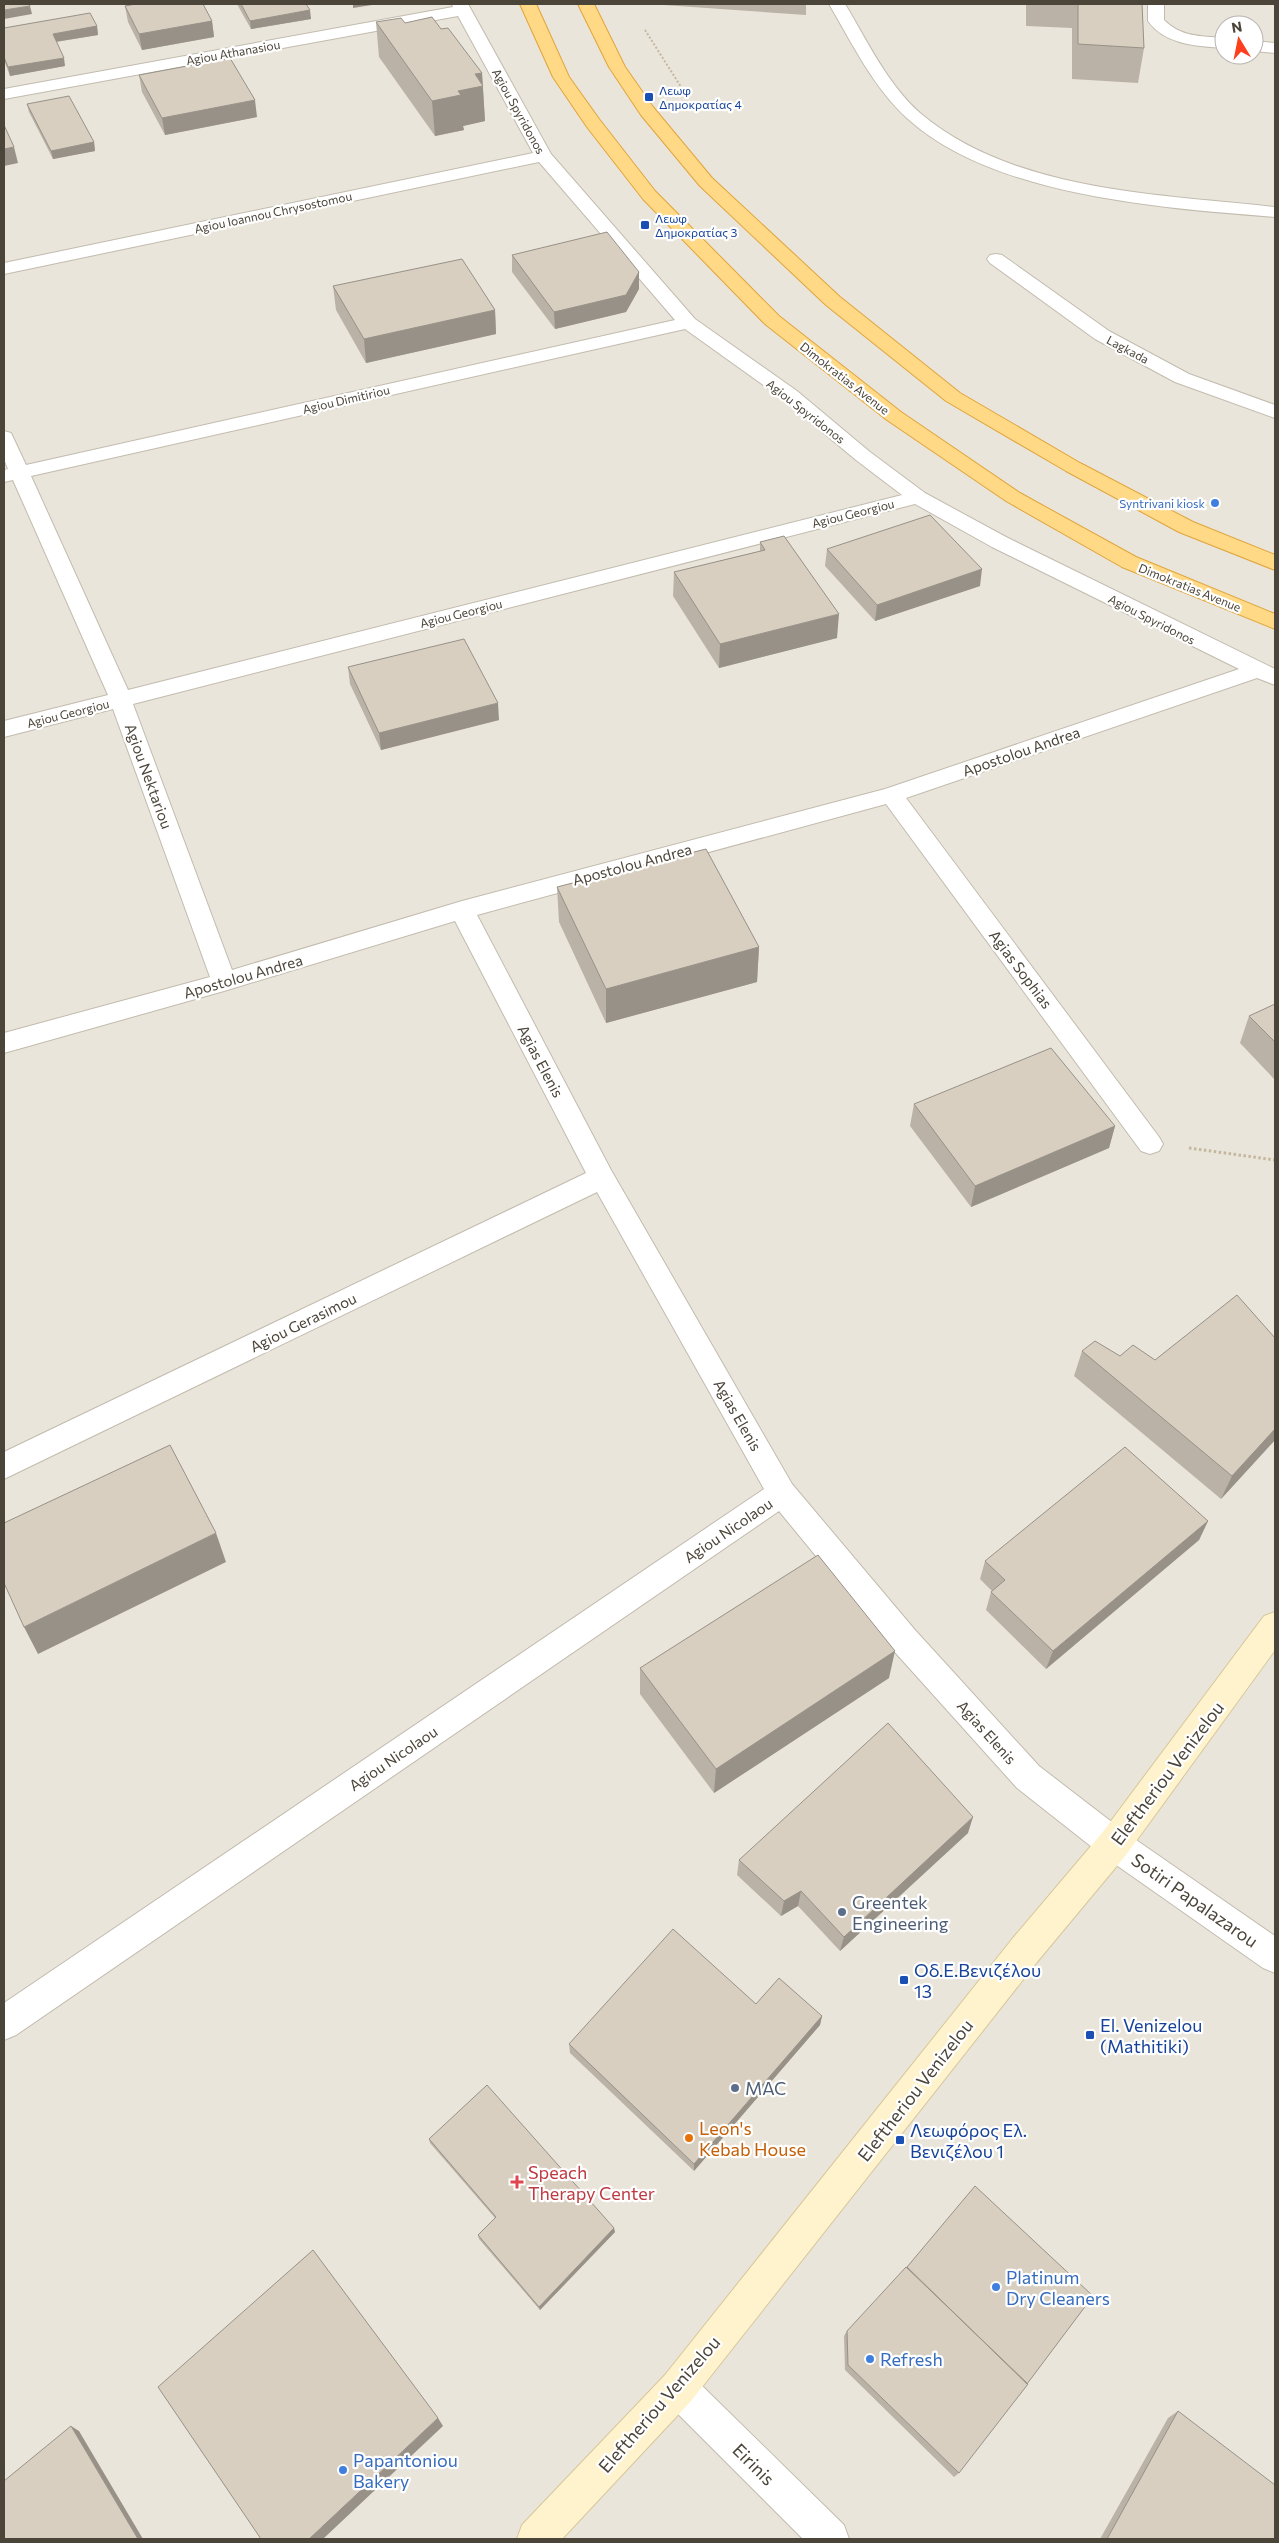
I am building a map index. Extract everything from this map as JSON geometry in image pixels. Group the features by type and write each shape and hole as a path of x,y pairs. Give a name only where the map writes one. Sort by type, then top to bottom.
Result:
{"highway":[{"name":"Dimokratias Avenue","path":"528,4 561,77 593,123 649,195 772,320 894,416 1014,497 1129,562 1275,622"},
{"path":"586,4 617,67 647,111 694,168 706,182 833,301 953,397 1072,467 1186,527 1275,563"}],"main road":[{"name":"Eleftheriou Venizelou","path":"536,2539 678,2388 1025,1950 1114,1844 1275,1626"}],"street":[{"path":"836,4 879,71 915,116 944,138 976,155 1029,176 1094,191 1275,212"},
{"path":"1156,4 1156,21 1169,34 1214,41"},
{"name":"Agiou Athanasiou","path":"4,94 461,7"},
{"name":"Agiou Spyridonos","path":"461,7 543,156 688,323 790,395 863,456 918,496 999,542 1265,675"},
{"name":"Agiou Ioannou Chrysostomou","path":"4,269 543,156"},
{"name":"Lagkada","path":"996,259 1102,335 1182,378 1275,412"},
{"name":"Agiou Dimitiriou","path":"12,474 688,323"},
{"name":"Agiou Nektariou","path":"4,437 12,474 121,700 224,982"},
{"name":"Agiou Georgiou","path":"4,729 918,496"},
{"name":"Apostolou Andrea","path":"4,1043 224,982 462,910 891,795 1265,675"},
{"name":"Agias Sophias","path":"891,795 1150,1144"},
{"name":"Agias Elenis","path":"462,910 602,1177 782,1493 904,1640 1028,1777 1114,1844"},
{"name":"Agiou Gerasimou","path":"4,1466 602,1177"},
{"name":"Agiou Nicolaou","path":"4,2023 782,1493"},
{"name":"Sotiri Papalazarou","path":"1114,1844 1275,1956"},
{"name":"Eirinis","path":"678,2388 830,2539"}],"path":[{"path":"1150,1144 1275,1160"}],"shaded area":[{"path":"4,4 1275,4 1275,2539 4,2539"}],"building":[{"path":"4,4 29,4 30,6 4,10"},
{"path":"136,4 203,4 212,21 139,34 125,6"},
{"path":"241,4 306,4 310,10 250,21"},
{"path":"1078,4 1142,4 1144,48 1078,44"},
{"path":"90,13 97,26 53,34 64,58 8,67 4,57 4,28"},
{"path":"432,17 441,29 448,28 482,73 475,74 483,86 458,91 461,95 432,101 376,22 401,18 405,23"},
{"path":"230,58 255,100 162,118 139,75"},
{"path":"69,96 94,142 51,151 27,104"},
{"path":"4,125 14,147 4,149"},
{"path":"607,232 639,272 626,295 554,312 512,255"},
{"path":"462,259 495,310 364,339 333,286"},
{"path":"930,515 982,569 877,605 827,549"},
{"path":"784,536 839,614 720,644 674,572 765,550 760,542"},
{"path":"464,639 498,703 379,733 348,667"},
{"path":"706,849 759,947 606,989 557,887"},
{"path":"1275,1004 1275,1042 1249,1016"},
{"path":"1051,1048 1115,1126 975,1186 914,1104"},
{"path":"1237,1295 1275,1338 1275,1429 1232,1476 1082,1351 1095,1341 1120,1356 1133,1345 1155,1360"},
{"path":"170,1445 216,1533 24,1627 4,1583 4,1523"},
{"path":"1125,1447 1208,1521 1053,1651 991,1592 1005,1580 985,1561"},
{"path":"818,1555 895,1651 716,1769 640,1668"},
{"path":"888,1723 973,1817 844,1937 801,1891 784,1901 739,1860"},
{"path":"673,1929 756,2004 779,1978 822,2016 694,2164 569,2044"},
{"name":"Speach Therapy Center","path":"487,2085 614,2228 539,2307 478,2235 496,2217 429,2139"},
{"name":"Platinum Dry Cleaners","path":"975,2186 1093,2296 1027,2384 907,2267"},
{"path":"313,2250 438,2418 309,2539 261,2539 158,2387"},
{"path":"906,2267 1028,2384 959,2473 848,2365 847,2331"},
{"path":"1178,2411 1275,2485 1275,2539 1107,2539"},
{"path":"71,2426 138,2539 4,2539 4,2481"}],"place":[{"name":"Λεωφ Δημοκρατίας 4","path":"649,97"},
{"name":"Λεωφ Δημοκρατίας 3","path":"645,225"},
{"name":"Syntrivani kiosk","path":"1215,503"},
{"name":"Greentek Engineering","path":"842,1912"},
{"name":"Οδ.Ε.Βενιζέλου 13","path":"904,1980"},
{"name":"El. Venizelou (Mathitiki)","path":"1090,2035"},
{"name":"MAC","path":"735,2088"},
{"name":"Leon's Kebab House","path":"689,2138"},
{"name":"Λεωφόρος Ελ. Βενιζέλου 1","path":"900,2140"},
{"name":"Speach Therapy Center","path":"517,2182"},
{"name":"Platinum Dry Cleaners","path":"996,2287"},
{"name":"Refresh","path":"870,2359"},
{"name":"Papantoniou Bakery","path":"343,2470"}]}
